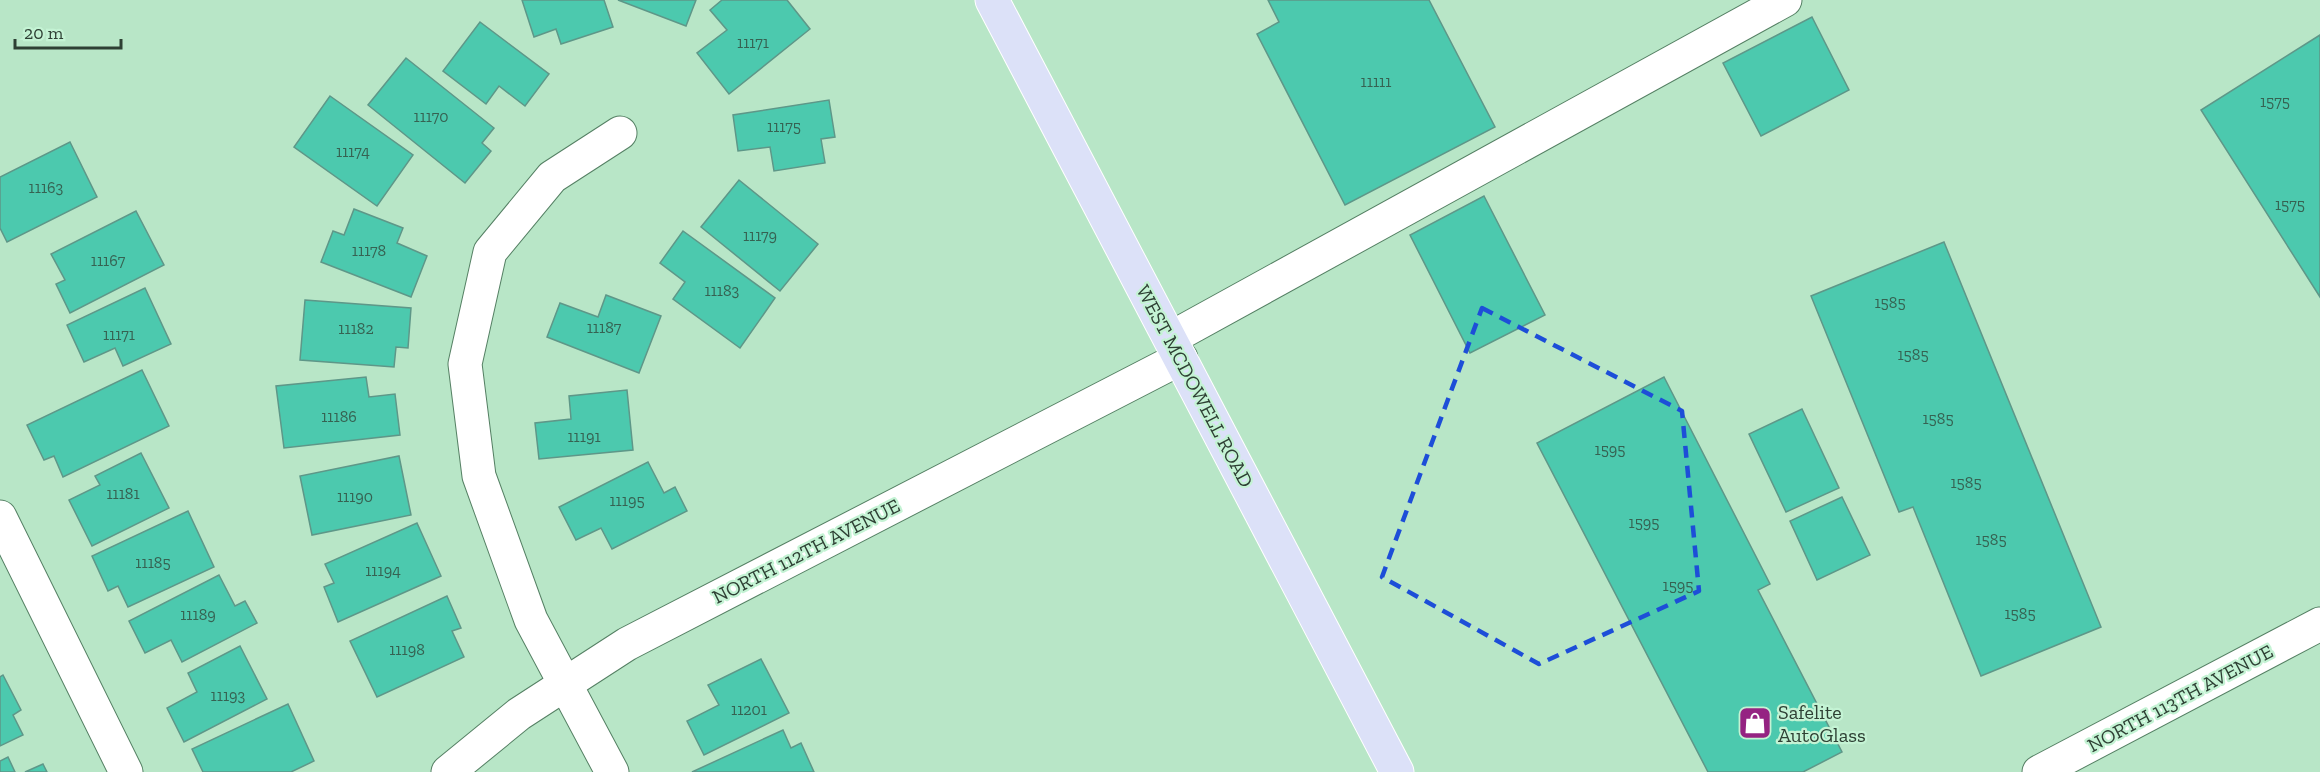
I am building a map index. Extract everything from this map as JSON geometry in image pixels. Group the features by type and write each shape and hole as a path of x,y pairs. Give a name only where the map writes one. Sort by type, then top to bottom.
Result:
{"main road":[{"name":"WEST MCDOWELL ROAD","path":"992,0 1397,772"}],"street":[{"name":"NORTH 112TH AVENUE","path":"448,772 519,714 627,644 1176,348 1785,0"},
{"path":"612,772 531,620 479,476 465,364 490,252 552,177 620,133"},
{"path":"0,517 126,772"},
{"name":"NORTH 113TH AVENUE","path":"2039,772 2320,624"}],"highlighted area":[{"path":"1482,308 1682,411 1699,591 1539,664 1382,577"}],"building":[{"path":"522,0 604,0 613,27 561,44 556,29 534,37"},
{"path":"618,0 696,0 686,26"},
{"path":"722,0 787,0 810,29 729,94 697,53 727,30 710,10"},
{"path":"1268,0 1429,0 1495,127 1345,205 1257,34 1279,22"},
{"path":"1812,17 1849,90 1761,136 1723,63"},
{"path":"480,22 549,74 525,106 499,86 486,104 443,71"},
{"path":"2320,35 2320,297 2201,110"},
{"path":"406,58 494,128 482,143 491,151 465,183 368,105"},
{"path":"330,96 413,155 377,206 294,147"},
{"path":"829,100 835,137 821,139 825,163 774,171 770,147 738,151 733,115"},
{"path":"70,142 97,197 7,242 0,228 0,177"},
{"path":"739,180 818,244 780,291 701,227"},
{"path":"1484,196 1545,315 1470,353 1410,235"},
{"path":"354,209 403,228 397,243 427,256 411,297 321,262 333,231 344,235"},
{"path":"136,211 164,265 70,313 56,284 65,280 51,254"},
{"path":"683,231 775,298 740,348 673,299 685,282 660,263"},
{"path":"1944,242 2101,627 1981,676 1913,507 1899,512 1811,296"},
{"path":"145,288 171,344 123,366 115,348 84,362 67,325"},
{"path":"606,295 661,316 639,373 547,337 560,303 598,317"},
{"path":"305,300 411,308 408,348 396,347 394,367 300,360"},
{"path":"142,370 169,426 63,477 54,456 44,460 27,425"},
{"path":"366,377 369,397 395,394 400,435 284,448 276,386"},
{"path":"1664,377 1770,584 1758,590 1842,752 1803,772 1708,772 1537,443"},
{"path":"627,390 633,450 539,459 535,423 571,419 569,396"},
{"path":"1802,409 1839,488 1786,512 1749,434"},
{"path":"141,453 169,508 92,546 69,500 100,485 95,476"},
{"path":"399,456 411,515 312,535 300,476"},
{"path":"648,462 664,493 675,487 687,511 612,549 601,528 576,540 559,507"},
{"path":"1842,497 1870,555 1817,580 1790,521"},
{"path":"188,511 214,567 128,607 118,586 108,591 92,556"},
{"path":"417,523 441,576 338,622 324,587 334,583 325,564"},
{"path":"219,575 235,606 245,601 257,623 182,662 171,640 145,653 129,621"},
{"path":"447,596 461,628 452,631 464,657 377,697 350,641"},
{"path":"240,646 267,699 184,742 167,708 197,692 188,673"},
{"path":"761,659 789,713 704,755 687,721 719,705 708,685"},
{"path":"3,675 21,710 13,715 23,735 0,746 0,677"},
{"path":"288,704 314,761 291,772 203,772 192,749"},
{"path":"783,730 791,748 801,743 814,772 692,772"},
{"path":"8,757 15,772 0,772 0,761"},
{"path":"43,764 47,772 25,772"}],"place":[{"name":"Safelite AutoGlass","path":"1755,723"}]}
